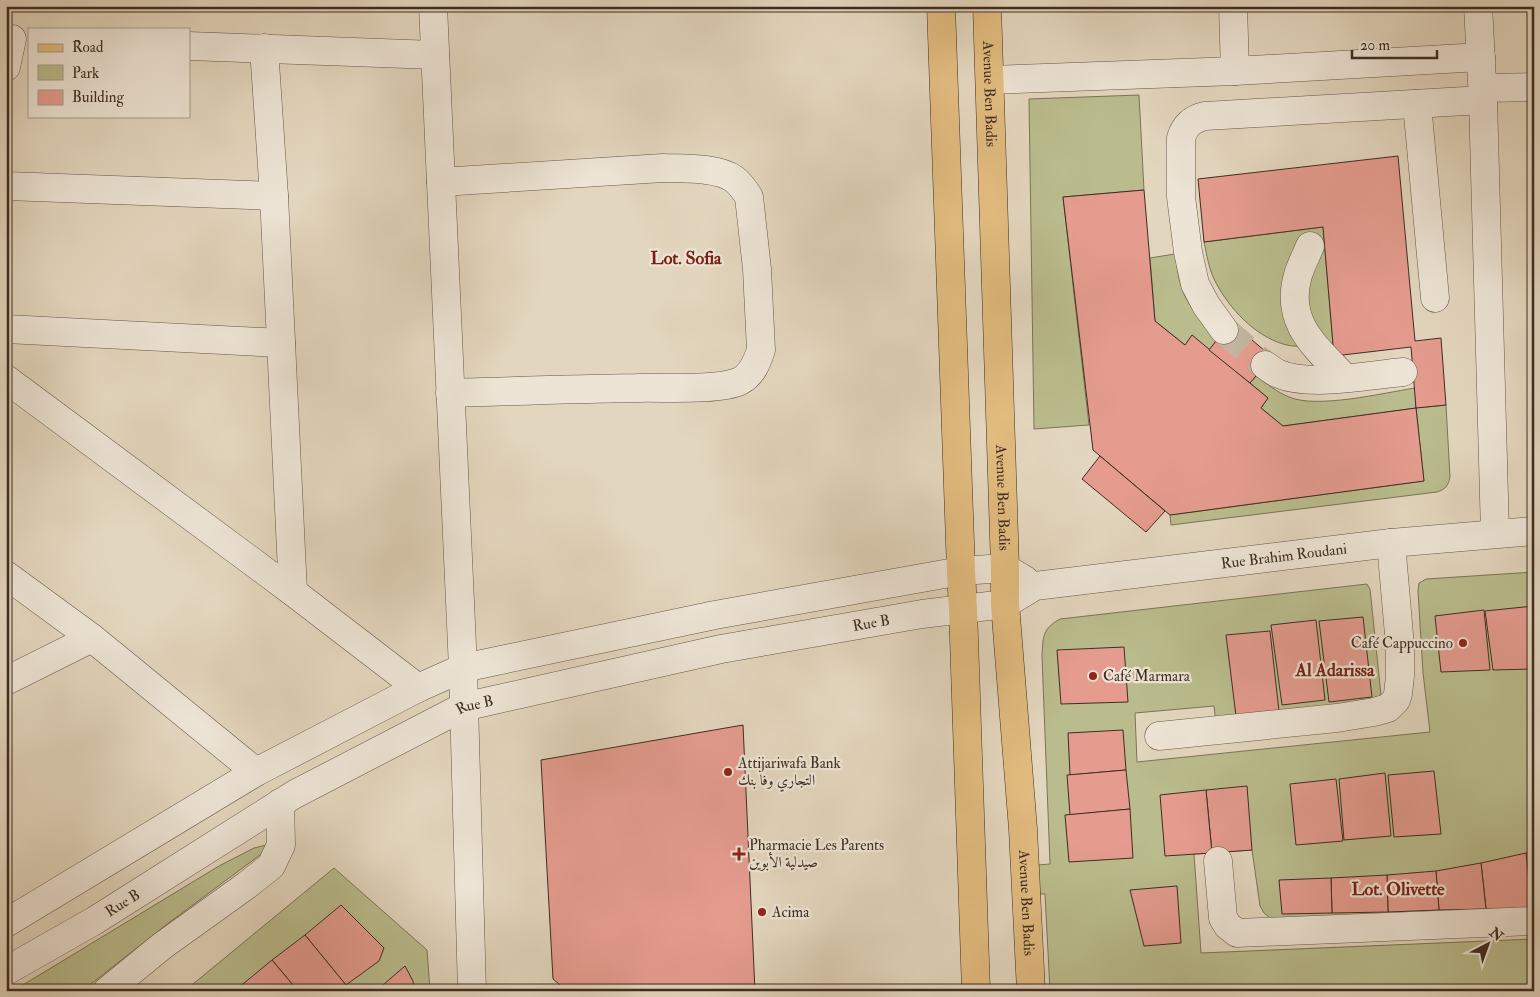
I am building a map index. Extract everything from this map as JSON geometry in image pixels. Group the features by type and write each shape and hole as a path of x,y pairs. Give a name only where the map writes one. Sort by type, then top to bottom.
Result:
{"main road":[{"path":"941,6 976,991"},
{"name":"Avenue Ben Badis","path":"987,6 1006,568 1005,604 1023,829 1031,991"}],"street":[{"path":"433,6 463,668 472,991"},
{"path":"1233,6 1235,71"},
{"path":"1478,6 1483,94 1496,533"},
{"path":"6,67 16,39"},
{"path":"190,46 435,55"},
{"path":"264,48 274,196 293,592"},
{"path":"990,80 1235,71 1481,57"},
{"path":"1224,330 1206,305 1195,284 1188,252 1181,198 1181,138 1184,129 1197,118 1417,104 1534,87"},
{"path":"1417,104 1435,298"},
{"path":"441,182 663,168 700,170 723,174 733,179 743,188 749,198 757,269 761,350 757,362 740,381 713,387 450,393"},
{"path":"6,186 274,196"},
{"path":"1310,246 1298,275 1295,292 1298,318 1302,330 1345,378"},
{"path":"6,330 281,343"},
{"path":"1265,366 1279,374 1304,379 1325,380 1403,372"},
{"path":"6,379 293,592 418,688"},
{"name":"Rue Brahim Roudani","path":"1035,586 1391,543 1534,531"},
{"path":"1159,736 1336,718 1388,708 1396,700 1400,676 1400,646 1391,543"},
{"path":"6,923 256,772 418,688 463,668 715,615 961,572 1006,568 1035,586 1005,604"},
{"path":"6,575 92,638 256,772"},
{"name":"Rue B","path":"6,971 94,921 295,794 463,707 721,649 922,614 1005,604"},
{"path":"6,681 92,638"},
{"path":"108,991 162,946 271,866 281,846 280,803"},
{"path":"1218,861 1223,918 1228,926 1237,933 1534,921"}],"green space":[{"path":"1139,95 1144,190 1063,197 1089,425 1034,429 1029,99"},
{"path":"1323,227 1333,343 1295,346 1272,340 1253,328 1228,302 1214,278 1208,263 1204,242"},
{"path":"1175,254 1185,296 1197,316 1217,340 1209,350 1185,345 1155,321 1150,258"},
{"path":"1256,376 1280,393 1301,400 1333,401 1415,388 1416,408 1283,426 1261,408 1268,398 1250,383"},
{"path":"1446,405 1450,477 1446,487 1440,491 1171,525 1170,515 1424,481 1416,408"},
{"path":"1534,572 1534,911 1275,922 1264,913 1260,906 1252,850 1194,854 1201,953 1534,939 1534,991 1050,991 1045,894 1026,894 1025,866 1050,864 1042,656 1043,639 1050,626 1060,619 1367,584 1370,589 1381,695 1375,702 1216,723 1214,706 1135,713 1137,762 1430,732 1423,673 1419,583 1426,579"},
{"path":"266,845 264,852 82,991 13,991 219,866 254,848"},
{"path":"334,868 427,950 430,991 188,991 187,989"}],"building":[{"path":"1398,156 1415,341 1441,338 1446,405 1416,408 1411,347 1334,356 1323,227 1204,242 1198,179"},
{"path":"1144,190 1155,321 1185,345 1192,335 1268,398 1261,408 1283,426 1416,408 1424,481 1170,515 1093,450 1063,197"},
{"path":"1231,322 1272,357 1250,383 1209,350"},
{"path":"1100,456 1165,511 1146,532 1082,479"},
{"path":"1534,606 1534,669 1493,670 1485,611"},
{"name":"Café Cappuccino","path":"1484,610 1490,670 1441,672 1435,616"},
{"path":"1363,617 1372,697 1329,702 1319,621"},
{"path":"1316,620 1325,700 1282,705 1271,625"},
{"path":"1270,631 1279,711 1236,716 1226,635"},
{"name":"Café Marmara","path":"1124,647 1128,702 1061,704 1057,650"},
{"path":"743,725 755,991 567,991 553,979 541,760"},
{"path":"1123,730 1126,770 1070,775 1068,733"},
{"path":"1126,770 1130,809 1070,815 1067,775"},
{"path":"1434,771 1441,834 1394,837 1388,775"},
{"path":"1385,773 1391,836 1344,840 1339,779"},
{"path":"1336,779 1343,841 1296,845 1290,784"},
{"path":"1247,786 1252,850 1212,853 1206,790"},
{"path":"1206,790 1212,853 1165,856 1160,795"},
{"path":"1130,809 1133,858 1069,862 1065,815"},
{"path":"1534,851 1534,908 1532,908 1526,853"},
{"path":"1526,853 1532,908 1486,909 1481,863"},
{"path":"1481,863 1486,909 1439,910 1436,871"},
{"path":"1436,871 1439,910 1388,912 1387,875"},
{"path":"1387,875 1388,912 1332,913 1331,878"},
{"path":"1331,878 1332,913 1282,914 1279,880"},
{"path":"1177,886 1181,943 1144,946 1130,890"},
{"path":"341,905 384,948 379,961 346,985 305,935"},
{"path":"305,935 346,985 339,991 298,991 272,960"},
{"path":"272,960 298,991 240,991 238,988"},
{"path":"405,966 413,981 414,991 376,991"}],"tunnel":[{"path":"1224,330 1265,365"}],"place":[{"name":"Café Cappuccino","path":"1463,643"},
{"name":"Café Marmara","path":"1093,676"},
{"name":"Attijariwafa Bank التجاري وفا بنك","path":"728,772"},
{"name":"Pharmacie Les Parents صيدلية الأبوين","path":"739,854"},
{"name":"Acima","path":"762,912"}],"district":[{"name":"Lot. Sofia","path":"686,258"},
{"name":"Al Adarissa","path":"1335,670"},
{"name":"Lot. Olivette","path":"1398,889"}]}
